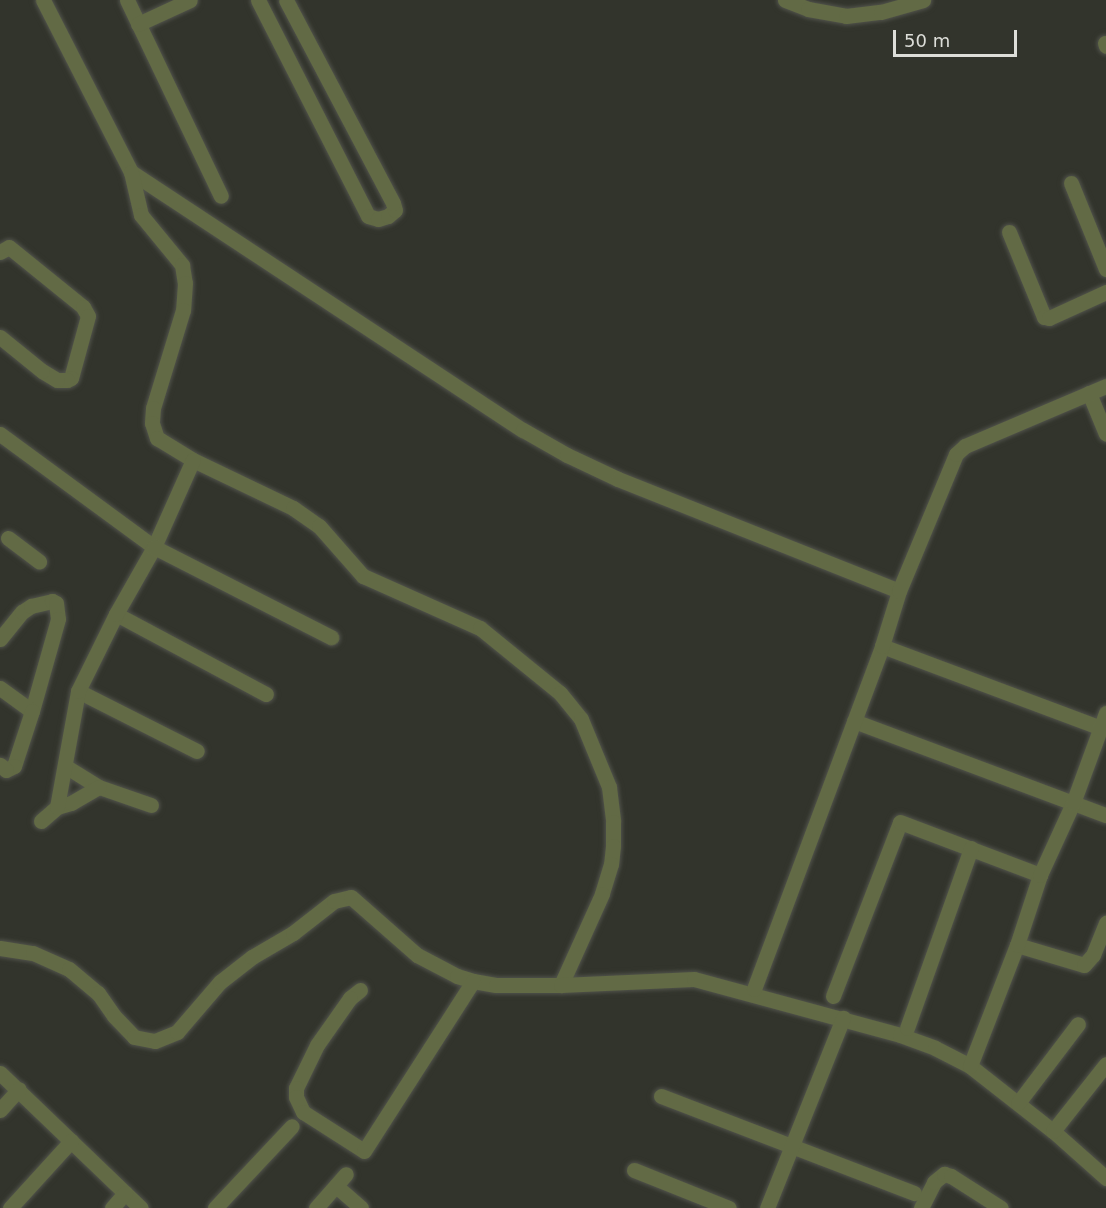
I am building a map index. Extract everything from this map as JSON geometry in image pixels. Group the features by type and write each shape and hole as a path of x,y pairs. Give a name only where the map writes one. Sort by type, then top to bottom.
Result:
{"street":[{"path":"43,0 131,172 141,214 182,265 185,283 183,310 153,408 153,433 157,438 192,460 293,508 319,526 363,576 480,628 554,687 581,719 609,788 614,822 613,846 611,864 602,894 561,985"},
{"path":"127,0 221,196"},
{"path":"138,24 190,0"},
{"path":"258,0 368,216 378,219 388,216 395,210 393,203 286,0"},
{"path":"785,0 808,9 846,16 881,12 923,0"},
{"path":"131,172 503,417 567,455 618,479 899,591"},
{"path":"1071,183 1106,269"},
{"path":"1009,232 1044,317 1049,318 1106,292"},
{"path":"0,252 9,248 83,307 88,316 71,378 66,380 57,380 42,371 0,337"},
{"path":"754,988 882,646 899,591 958,451 1106,386"},
{"path":"1089,393 1106,434"},
{"path":"0,434 154,547 331,637"},
{"path":"57,807 78,691 116,614 154,547 192,460"},
{"path":"3,540 39,561"},
{"path":"0,639 22,612 31,606 51,601 56,603 58,619 14,766 6,770 0,765"},
{"path":"116,614 266,694"},
{"path":"882,646 1103,721 1073,803 1040,875 1017,945 970,1066"},
{"path":"0,688 32,711"},
{"path":"78,691 197,751"},
{"path":"854,721 1106,815"},
{"path":"65,766 99,787 151,805"},
{"path":"41,821 57,807 71,804 99,787"},
{"path":"833,996 900,822 1040,875"},
{"path":"907,1028 971,848"},
{"path":"0,948 33,953 69,969 98,993 114,1016 134,1037 155,1041 177,1032 220,982 252,957 293,933 334,901 345,897 356,900 417,955 456,976 473,981 496,985 561,985 694,979 843,1018 926,1044 970,1066 1053,1131 1106,1178"},
{"path":"1017,945 1084,965 1093,955 1106,923"},
{"path":"360,990 350,998 317,1045 297,1088 296,1097 303,1112 364,1151 473,981"},
{"path":"767,1208 843,1018"},
{"path":"1018,1103 1078,1024"},
{"path":"1053,1131 1106,1064"},
{"path":"0,1073 141,1208"},
{"path":"0,1110 19,1089"},
{"path":"661,1095 914,1193"},
{"path":"215,1208 292,1126"},
{"path":"10,1208 71,1141"},
{"path":"634,1170 729,1208"},
{"path":"921,1208 934,1182 944,1174 951,1176 1001,1208"},
{"path":"316,1208 341,1180 361,1208"},
{"path":"112,1208 125,1193"}]}
